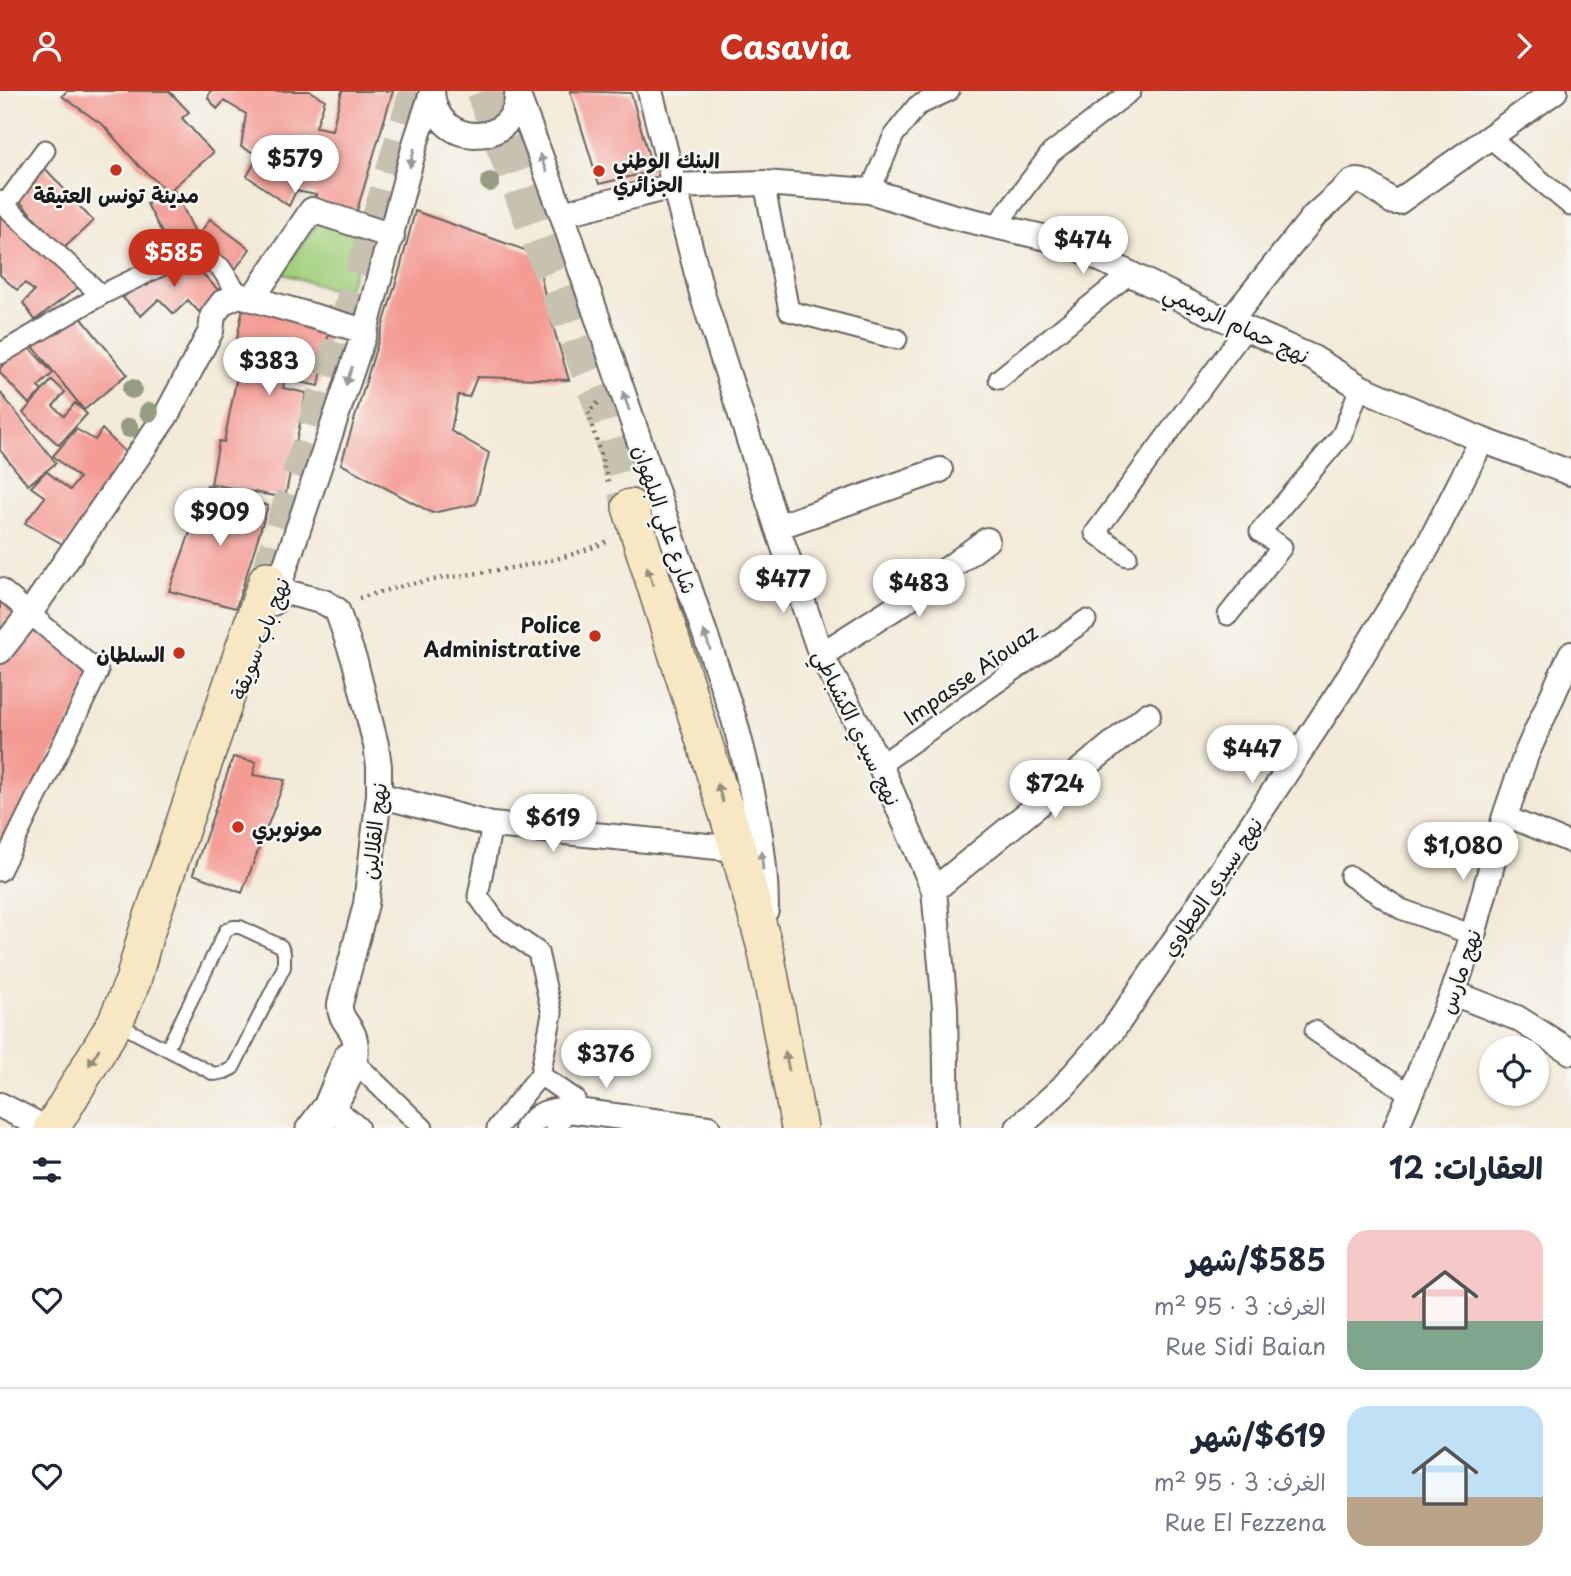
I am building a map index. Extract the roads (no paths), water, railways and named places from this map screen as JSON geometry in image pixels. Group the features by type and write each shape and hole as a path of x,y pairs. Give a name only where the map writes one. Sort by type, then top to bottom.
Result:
{"main road":[{"name":"شارع علي البلهوان","path":"619,497 638,541 738,849 766,953 799,1128"},
{"name":"نهج باب سويقة","path":"52,1128 115,1023 133,981 145,937 272,585"}],"street":[{"name":"نهج سيدي الكشباطي","path":"650,91 703,297 821,655 880,765 934,890 945,1007 947,1128"},
{"path":"870,191 894,135 917,106 949,91"},
{"path":"996,226 1051,153 1131,91"},
{"path":"1126,556 1095,533 1314,216 1357,180 1365,182 1393,202 1398,202 1555,91"},
{"path":"432,92 434,106 449,127 473,136 486,135 508,121 515,109 518,94"},
{"name":"نهج باب سويقة","path":"272,585 365,331 416,141 432,92"},
{"name":"شارع علي البلهوان","path":"518,94 562,214 734,719 750,776 760,835 765,882 766,953"},
{"path":"1489,137 1571,207"},
{"path":"45,150 3,203 101,295"},
{"name":"نهج حمام الرميمي","path":"562,214 673,186 764,183 870,191 951,216 1078,248 1314,358 1360,387 1482,440 1571,473"},
{"path":"764,183 789,311 897,339"},
{"path":"246,297 312,210 392,236"},
{"path":"0,354 101,295 190,252 220,267 246,297"},
{"path":"999,379 1129,274"},
{"path":"0,651 30,613 167,414 208,338 213,316 223,302 246,297 365,331"},
{"path":"1228,615 1282,547 1259,532 1342,435 1360,387"},
{"name":"نهج سيدي العطاوي","path":"1018,1128 1063,1087 1113,1030 1194,912 1344,685 1428,546 1482,440"},
{"path":"777,527 940,470"},
{"path":"821,655 902,603 987,540"},
{"name":"نهج القلالين","path":"272,585 333,606 341,618 376,745 379,766 379,796 366,904 340,1004 342,1019 355,1040 353,1061 349,1078 326,1118"},
{"path":"0,588 99,672 0,871"},
{"name":"Impasse Aĩouaz","path":"880,765 1086,620"},
{"name":"نهج مارس","path":"1396,1128 1453,993 1473,935 1505,816 1526,755 1571,654"},
{"path":"934,890 1148,715"},
{"path":"379,796 492,825 738,849"},
{"path":"1505,816 1571,843"},
{"path":"492,825 478,896 498,924 538,951 552,1014 540,1075 497,1128"},
{"path":"1350,876 1401,909 1473,935"},
{"path":"1453,993 1517,1019 1571,1052"},
{"path":"1315,1031 1410,1094"},
{"path":"306,1128 324,1104 345,1053 423,1128"},
{"path":"540,1075 575,1099 562,1119"},
{"path":"0,1105 45,1128"},
{"path":"527,1128 534,1119 548,1110 562,1119 708,1128"},
{"path":"326,1118 356,1128"}],"lane":[{"path":"115,1023 214,1074 225,1072 233,1068 284,967 281,946 240,927 233,926 226,930 167,1049"}],"tunnel":[{"path":"267,579 417,91"},
{"path":"483,91 605,415 630,507"}],"place":[{"name":"مدينة تونس العتيقة","path":"116,170"},
{"name":"البنك الوطني الجزائري","path":"599,171"},
{"name":"Police Administrative","path":"595,636"},
{"name":"السلطان","path":"179,653"},
{"name":"مونوبري","path":"238,827"}]}
